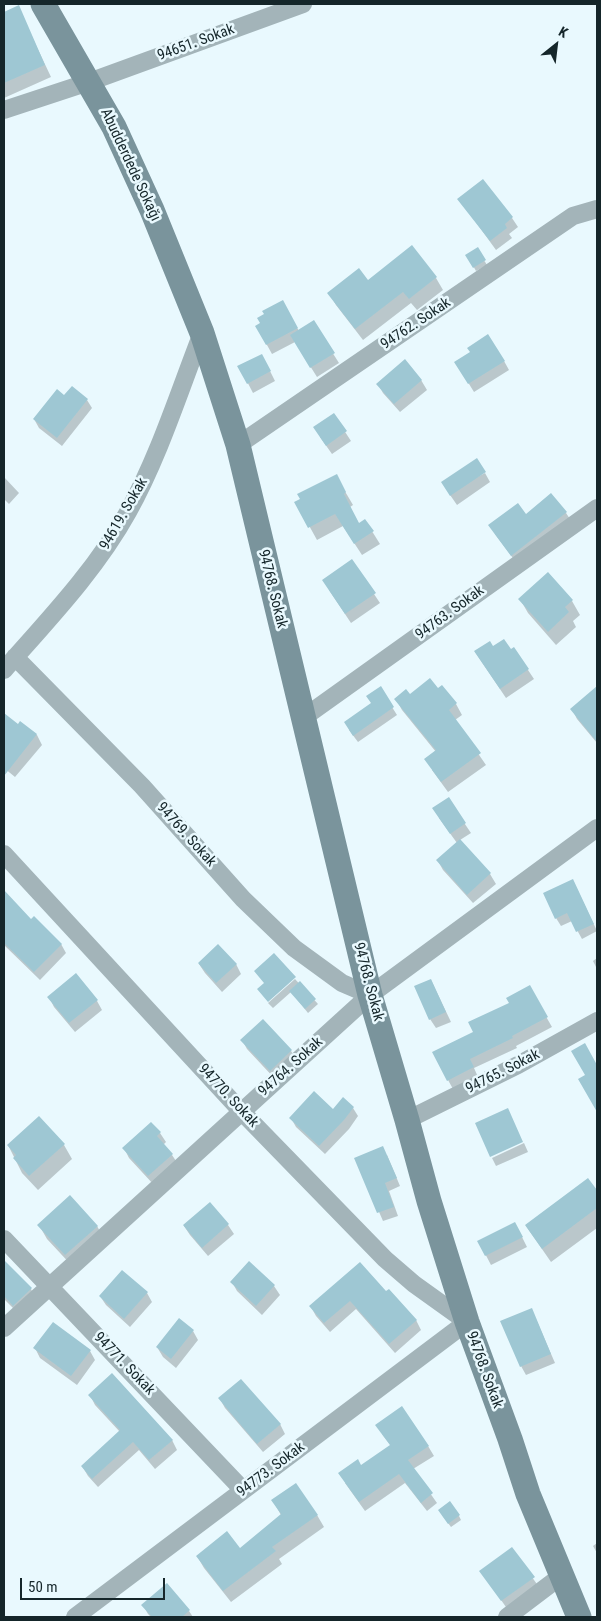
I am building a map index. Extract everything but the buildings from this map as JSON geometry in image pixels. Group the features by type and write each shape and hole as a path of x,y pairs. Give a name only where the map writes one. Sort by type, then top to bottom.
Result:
{"street":[{"name":"Abudderdede Sokağı","path":"43,4 114,127 137,176 202,333"},
{"name":"94651. Sokak","path":"4,110 89,82 303,4"},
{"name":"94762. Sokak","path":"238,445 573,216 597,209"},
{"name":"94768. Sokak","path":"202,333 238,445 370,995 408,1120 429,1201 467,1322 528,1494 579,1617"},
{"name":"94619. Sokak","path":"10,663 86,575 128,513 151,466 202,333"},
{"name":"94763. Sokak","path":"303,718 597,508"},
{"name":"94769. Sokak","path":"10,663 142,786 243,899 288,942 321,969 342,983 370,995"},
{"name":"94764. Sokak","path":"4,1328 370,995 597,828"},
{"name":"94770. Sokak","path":"4,854 242,1112 385,1259 414,1284 467,1322"},
{"name":"94765. Sokak","path":"408,1120 518,1065 597,1021"},
{"name":"94771. Sokak","path":"4,1239 243,1490"},
{"name":"94773. Sokak","path":"75,1617 467,1322"},
{"path":"507,1617 562,1576"}]}
